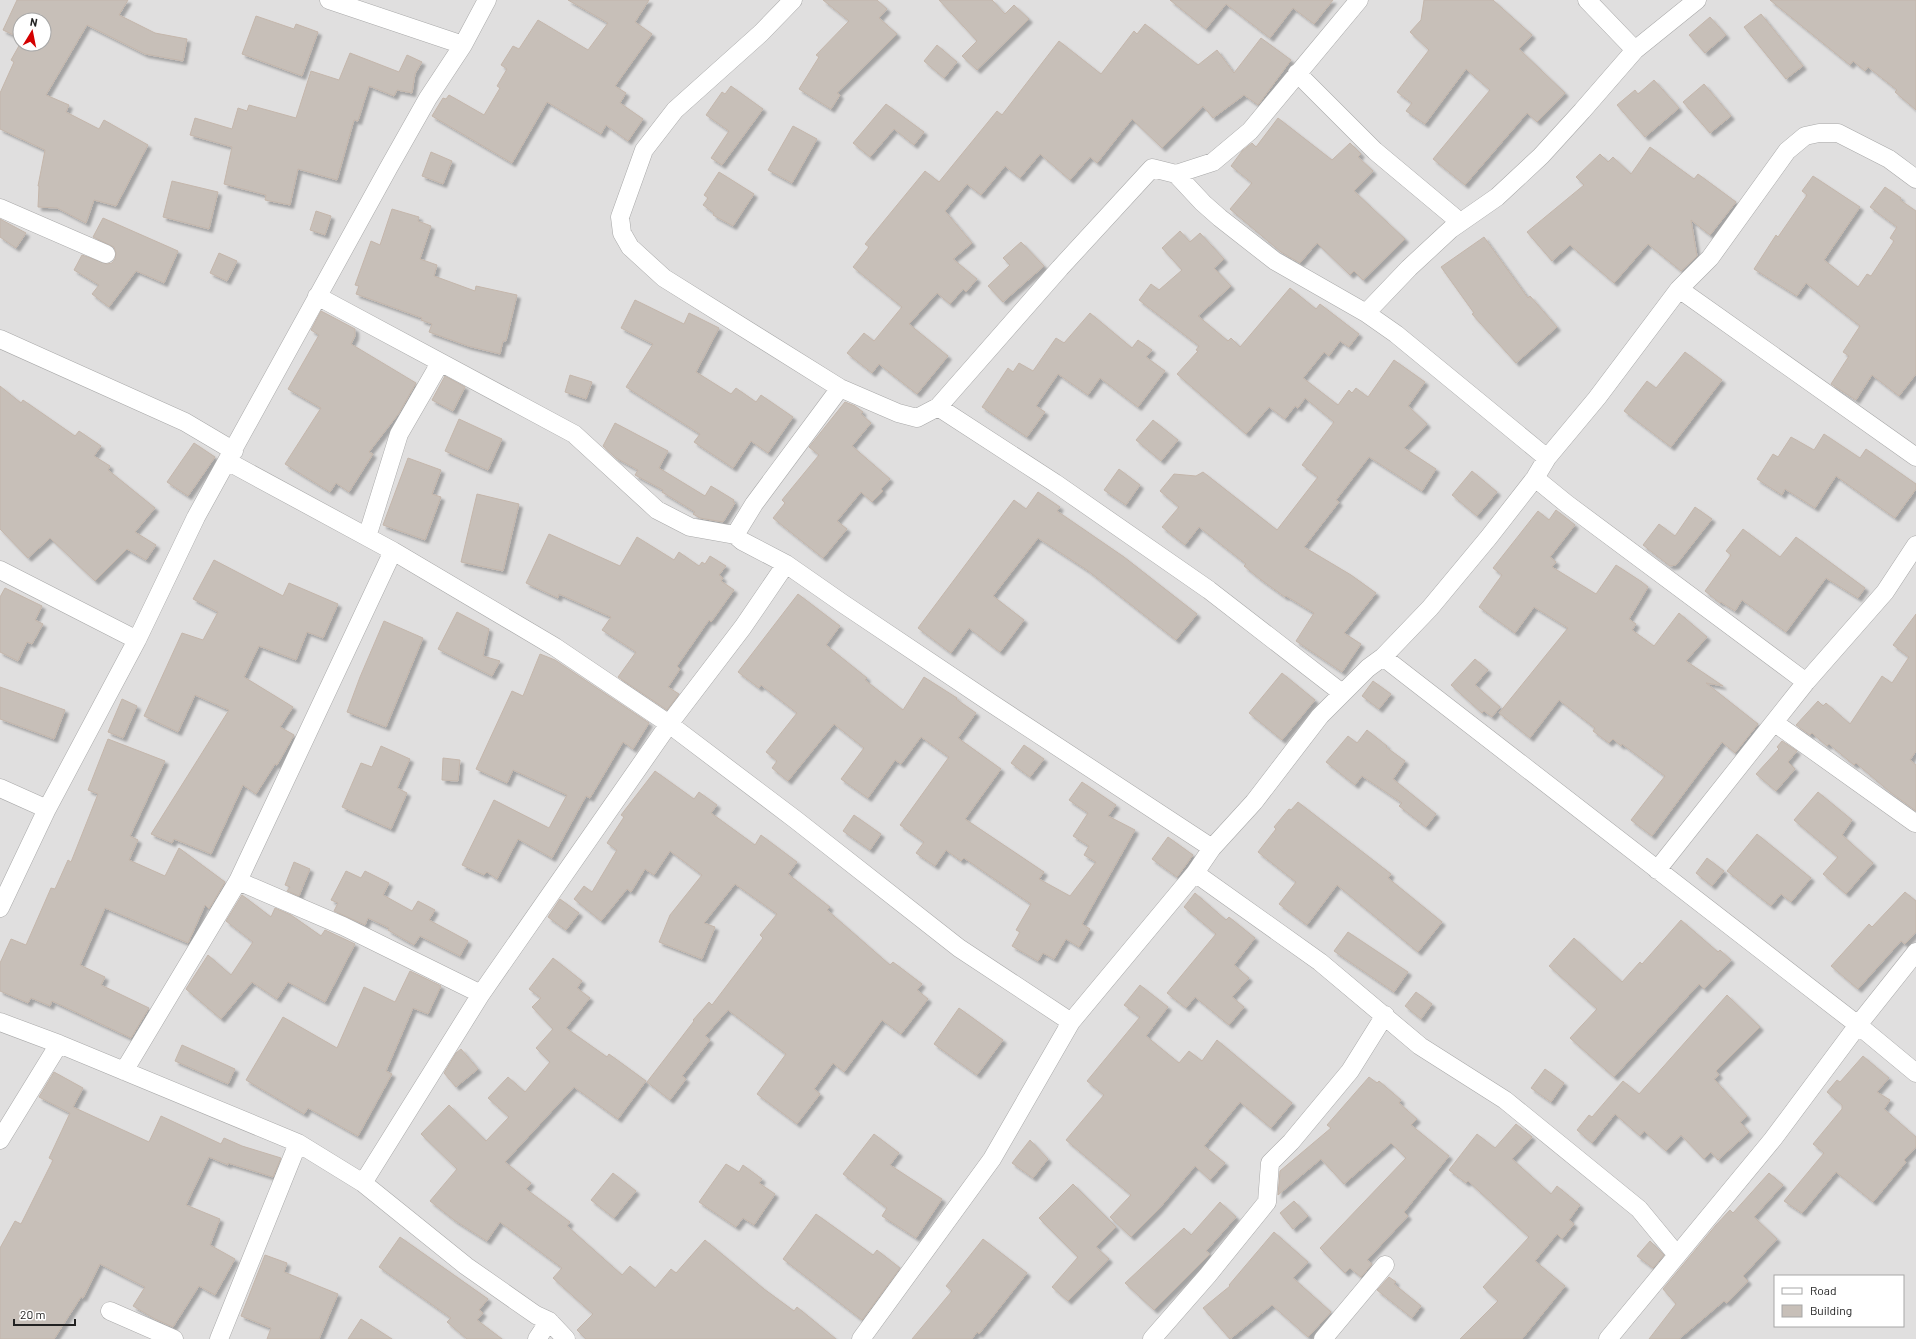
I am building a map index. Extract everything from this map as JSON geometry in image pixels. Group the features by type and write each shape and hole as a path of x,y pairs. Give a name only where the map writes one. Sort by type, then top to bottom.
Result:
{"street":[{"path":"329,0 463,45"},
{"path":"0,908 48,809 137,640 196,518 317,296 428,98 463,45 488,0"},
{"path":"793,0 761,33 675,110 644,150 620,217 622,233 630,247 664,278 840,388 898,413 917,418 938,407 1060,268 1152,168 1176,174 1220,218 1275,261 1366,313 1444,372 1547,458"},
{"path":"1176,174 1213,162 1250,131 1359,0"},
{"path":"1587,0 1635,50"},
{"path":"1366,313 1409,268 1460,222 1497,197 1541,156 1635,50 1697,0"},
{"path":"1297,73 1375,151 1460,222"},
{"path":"862,1339 992,1159 1071,1022 1195,873 1212,848 1254,802 1320,716 1368,668 1383,657 1430,608 1535,478 1547,458 1597,398 1679,289 1710,258 1787,151 1805,136 1819,133 1838,133 1889,159 1916,179"},
{"path":"0,208 106,254"},
{"path":"1679,289 1916,457"},
{"path":"317,296 574,434 657,510 690,527 734,535 742,541 786,564 971,690 1212,848"},
{"path":"0,338 185,422 231,456 555,647 669,724 796,820 959,948 1071,1022"},
{"path":"367,537 399,434 440,363"},
{"path":"734,535 754,504 840,388"},
{"path":"938,407 1055,483 1209,590 1342,693"},
{"path":"1535,478 1567,504 1806,682"},
{"path":"1657,870 1806,682 1884,592 1916,545"},
{"path":"124,1071 238,881 393,552"},
{"path":"363,1183 481,994 669,724 743,627 786,564"},
{"path":"0,570 137,640"},
{"path":"1383,657 1858,1025 1916,1073"},
{"path":"1775,723 1915,823"},
{"path":"0,788 48,809"},
{"path":"1195,873 1320,962 1385,1015 1420,1046 1505,1100 1639,1209 1677,1255"},
{"path":"238,881 343,926 481,994"},
{"path":"1608,1339 1773,1139 1858,1025 1916,952"},
{"path":"1152,1339 1267,1202 1270,1163 1291,1142 1350,1071 1385,1015"},
{"path":"0,1022 59,1044 298,1143 363,1183 466,1266 536,1315 549,1321 566,1339"},
{"path":"0,1140 59,1044"},
{"path":"219,1339 298,1143"},
{"path":"1323,1339 1385,1265"},
{"path":"110,1311 174,1339"},
{"path":"537,1339 549,1321"}],"shaded area":[{"path":"0,0 1916,0 1916,1339 0,1339"}],"building":[{"path":"17,0 128,0 119,15 155,33 187,39 183,61 145,54 87,25 46,95 69,105 66,112 99,129 104,120 148,145 116,206 94,200 86,223 57,208 38,207 38,186 45,150 0,129 0,93 14,62 11,60 16,52 52,52 52,12 12,12 12,34 3,30"},
{"path":"568,0 649,0 635,22 652,34 615,86 626,93 620,103 643,119 628,141 606,125 601,134 547,102 512,163 432,116 443,98 446,99 449,95 484,115 500,88 497,86 507,69 501,65 513,46 519,49 538,20 588,50 608,23"},
{"path":"823,0 877,0 887,9 879,18 897,34 837,93 840,95 831,109 799,89 819,57 816,55 849,21"},
{"path":"939,0 992,0 1005,14 1014,5 1029,19 977,70 962,56 977,41"},
{"path":"1170,0 1333,0 1314,24 1293,8 1270,38 1226,4 1206,29"},
{"path":"1424,0 1493,0 1532,35 1519,49 1565,93 1537,122 1527,113 1465,185 1433,159 1490,90 1466,69 1425,124 1406,111 1412,103 1397,92 1429,50 1410,32 1421,20"},
{"path":"1770,0 1916,0 1916,110 1895,92 1897,90 1868,67 1865,71 1853,61 1850,65"},
{"path":"1761,14 1803,66 1786,79 1744,27"},
{"path":"256,16 294,29 296,24 318,32 302,76 242,54"},
{"path":"1710,17 1726,35 1705,53 1689,35"},
{"path":"1145,24 1198,65 1217,50 1234,73 1261,38 1291,60 1258,105 1244,95 1213,118 1203,106 1162,148 1132,119 1097,163 1090,157 1070,180 1040,154 1020,178 1005,166 981,195 967,184 945,211 972,243 953,259 977,279 966,292 963,289 950,304 937,293 909,324 948,356 917,394 879,364 872,373 847,353 864,333 874,341 902,307 853,267 869,247 865,244 925,171 939,182 997,111 1002,115 1059,41 1101,74 1134,31 1137,34"},
{"path":"937,45 957,62 944,78 924,61"},
{"path":"350,53 399,72 407,55 422,62 415,74 412,93 397,90 394,96 369,86 358,121 354,120 337,180 298,169 290,205 265,200 266,195 224,184 232,147 190,135 195,118 232,129 238,108 247,111 249,105 296,118 311,71 339,80"},
{"path":"1654,80 1679,108 1645,137 1617,105 1635,90 1638,94"},
{"path":"1704,84 1731,116 1710,133 1683,102"},
{"path":"731,86 763,109 722,165 711,158 729,131 706,115 722,92 725,94"},
{"path":"886,104 924,132 914,145 894,129 870,157 853,143"},
{"path":"1278,118 1332,160 1350,143 1361,154 1358,157 1373,171 1354,191 1405,239 1363,280 1354,271 1350,275 1317,243 1300,263 1281,252 1230,209 1252,183 1231,166 1242,151 1252,143 1256,147"},
{"path":"793,126 817,139 792,183 768,170"},
{"path":"1650,147 1694,179 1698,174 1736,202 1710,235 1691,220 1697,256 1681,271 1648,244 1614,283 1570,245 1552,261 1527,232 1584,185 1576,177 1600,154 1608,162 1613,157 1631,174"},
{"path":"431,152 452,161 443,184 422,176"},
{"path":"719,172 754,194 733,226 713,215 714,213 703,205 708,198 704,195"},
{"path":"1813,176 1860,207 1824,260 1858,287 1867,274 1871,276 1894,241 1890,238 1897,227 1870,207 1885,187 1916,211 1916,374 1899,396 1872,375 1856,400 1831,384 1849,356 1843,352 1860,326 1806,283 1797,296 1754,269 1776,235 1778,237 1807,195 1802,191"},
{"path":"172,181 218,192 209,229 163,217"},
{"path":"392,209 419,217 418,221 431,226 420,259 437,265 434,276 475,291 476,286 517,295 506,341 503,341 500,354 468,346 429,332 432,324 421,320 422,318 356,294 359,286 355,285 371,241 380,245"},
{"path":"316,211 331,216 325,235 310,230"},
{"path":"103,218 178,251 164,283 136,271 109,307 92,294 99,285 74,270 82,255 107,264 112,263 115,259 116,253 114,247 93,237"},
{"path":"0,219 26,233 16,248 0,237"},
{"path":"1180,231 1190,242 1200,233 1224,259 1214,268 1231,286 1198,316 1228,341 1231,338 1240,347 1290,288 1316,309 1320,304 1359,334 1349,347 1340,341 1329,356 1324,352 1303,378 1338,405 1349,390 1352,393 1356,388 1368,397 1394,360 1425,382 1408,406 1427,424 1404,448 1436,469 1422,491 1369,457 1336,500 1339,502 1304,547 1351,575 1376,593 1344,633 1361,644 1342,672 1296,641 1314,613 1286,596 1285,597 1260,579 1244,566 1246,564 1199,527 1185,545 1162,527 1179,507 1160,491 1174,474 1196,476 1203,472 1277,530 1318,477 1302,465 1334,422 1305,398 1298,408 1295,406 1285,419 1269,407 1246,434 1177,374 1198,351 1196,350 1199,346 1139,300 1151,284 1159,290 1182,270 1162,248"},
{"path":"1484,237 1528,298 1530,296 1557,327 1516,363 1472,314 1474,313 1441,267"},
{"path":"1021,242 1044,266 1003,302 988,286 1010,265 1003,258"},
{"path":"219,253 237,261 227,281 210,273"},
{"path":"635,300 684,324 689,313 719,328 696,372 731,394 736,388 756,402 761,395 793,417 768,453 751,441 733,468 694,442 700,434 626,387 653,344 621,328"},
{"path":"321,311 355,329 355,336 351,344 416,383 399,413 369,452 373,454 349,492 336,483 330,492 285,464 321,408 288,389 319,335 311,330"},
{"path":"1090,313 1132,348 1138,340 1152,350 1146,357 1165,371 1138,407 1100,378 1088,395 1058,374 1036,406 1045,412 1027,437 982,407 1008,368 1013,372 1019,363 1033,371 1056,338 1064,343"},
{"path":"1685,352 1722,380 1671,447 1624,411 1647,381 1656,388"},
{"path":"570,375 592,382 586,399 565,392"},
{"path":"445,376 465,387 453,411 432,400"},
{"path":"0,386 21,403 23,400 75,436 79,431 101,446 94,456 110,466 108,470 155,508 135,532 156,545 146,560 127,549 95,581 50,538 28,558 0,529"},
{"path":"845,402 855,406 863,412 861,414 871,423 852,446 890,479 881,489 883,491 872,502 861,492 837,521 847,529 823,558 773,518 785,503 782,500 819,455 809,447"},
{"path":"459,419 502,439 488,470 445,451"},
{"path":"1153,420 1178,440 1161,461 1136,440"},
{"path":"615,423 668,451 659,468 705,496 711,486 734,500 733,502 735,503 723,522 700,518 693,514 695,512 662,492 663,490 635,475 638,470 616,458 603,446"},
{"path":"1824,434 1860,458 1866,449 1916,484 1916,489 1895,518 1836,476 1815,508 1785,489 1782,495 1757,479 1773,454 1778,457 1791,437 1814,450"},
{"path":"194,443 215,457 188,496 167,482"},
{"path":"408,458 441,470 432,494 441,497 425,540 383,525"},
{"path":"1119,469 1140,485 1126,505 1104,490"},
{"path":"1472,471 1497,492 1477,516 1452,495"},
{"path":"1038,492 1060,507 1057,511 1124,557 1197,614 1176,640 1087,570 1038,538 993,596 1024,620 1000,652 969,628 951,653 918,628 1014,500 1026,509"},
{"path":"477,494 519,504 503,571 461,562"},
{"path":"1695,507 1712,519 1676,565 1670,566 1643,545 1659,524 1675,536"},
{"path":"1556,510 1575,525 1550,557 1556,562 1552,567 1596,594 1616,565 1642,582 1648,587 1629,619 1636,624 1632,630 1654,646 1679,613 1707,637 1686,661 1723,686 1706,683 1758,724 1735,753 1722,742 1652,836 1631,820 1665,776 1622,744 1621,746 1613,739 1609,743 1593,731 1595,728 1559,700 1530,738 1499,713 1568,628 1534,607 1515,633 1479,607 1502,575 1493,568 1538,511 1549,520"},
{"path":"1743,529 1780,557 1796,537 1865,588 1858,598 1826,578 1786,632 1742,600 1735,611 1721,602 1720,603 1705,591 1731,555 1726,551"},
{"path":"549,534 620,566 637,537 674,560 679,552 699,566 702,562 705,564 710,556 726,566 719,575 723,578 721,581 734,590 711,622 709,620 677,666 680,669 668,687 679,694 667,710 618,677 636,652 602,630 611,617 559,594 558,598 526,583"},
{"path":"214,560 283,596 289,583 338,604 323,638 307,632 296,660 259,646 244,677 293,707 280,727 294,735 277,765 275,764 256,794 243,785 211,854 174,839 172,843 151,834 229,710 195,695 178,732 144,716 182,633 203,640 218,612 193,599"},
{"path":"5,588 42,606 35,620 43,624 32,644 27,642 18,661 0,652 0,597"},
{"path":"798,594 840,626 826,645 867,678 865,680 903,710 924,677 957,698 956,699 976,713 958,738 1001,769 965,819 1044,872 1039,879 1070,896 1096,862 1084,855 1089,846 1073,836 1088,813 1069,800 1082,782 1116,805 1108,816 1135,830 1082,924 1090,929 1079,947 1066,939 1054,959 1043,953 1038,961 1012,946 1020,932 1016,930 1031,904 964,858 961,861 946,850 935,866 916,853 924,842 900,825 949,757 921,737 901,764 895,760 868,798 841,779 864,748 834,724 788,781 772,768 777,761 766,752 797,713 761,685 759,688 738,672"},
{"path":"457,612 489,629 483,656 500,661 492,676 438,649"},
{"path":"1916,614 1916,751 1910,760 1916,765 1916,811 1890,792 1856,763 1854,765 1829,744 1827,746 1812,733 1810,735 1796,725 1818,701 1823,706 1826,703 1850,724 1882,676 1892,683 1909,657 1893,645"},
{"path":"384,621 423,638 386,727 347,712"},
{"path":"540,654 555,660 649,723 633,749 623,742 590,798 586,796 552,858 518,839 497,879 487,872 484,875 462,865 494,800 549,828 567,795 513,770 507,783 476,769 512,691 523,696"},
{"path":"1475,659 1488,670 1475,685 1500,707 1492,717 1484,711 1482,713 1451,685"},
{"path":"1282,673 1315,700 1282,740 1249,713"},
{"path":"1373,681 1391,694 1379,709 1362,696"},
{"path":"0,687 65,710 54,739 0,719"},
{"path":"122,699 137,706 123,738 108,732"},
{"path":"1367,730 1405,761 1393,779 1436,814 1426,827 1399,806 1402,803 1362,776 1355,785 1326,762 1348,736 1357,743"},
{"path":"108,739 165,761 130,836 138,840 129,860 165,876 179,848 225,882 209,909 205,905 188,943 105,908 80,965 105,977 101,985 149,1008 131,1038 52,1001 50,1006 31,998 28,1003 0,991 0,963 11,939 26,945 51,888 55,889 68,860 71,862 98,794 88,790"},
{"path":"1782,741 1797,751 1788,762 1795,769 1776,791 1756,774 1779,749 1777,747"},
{"path":"1024,745 1044,759 1030,777 1011,763"},
{"path":"381,746 410,759 397,788 407,793 391,829 342,807 361,763 372,767"},
{"path":"443,758 460,760 458,781 442,780"},
{"path":"655,771 694,799 699,792 717,805 711,813 755,845 761,835 797,862 788,874 830,907 827,910 890,965 893,962 922,984 917,990 928,999 901,1034 882,1020 844,1072 833,1063 814,1089 820,1094 797,1124 757,1094 786,1054 728,1010 705,1036 710,1040 682,1076 686,1079 670,1100 647,1082 694,1021 693,1020 709,1002 712,1005 763,938 760,935 777,914 735,884 704,923 715,927 702,959 659,942 670,915 702,875 670,851 654,875 645,869 631,892 627,889 601,921 574,899 584,886 592,892 617,850 607,843 624,817 621,815"},
{"path":"1818,792 1852,820 1842,835 1873,863 1846,894 1823,874 1838,857 1794,820"},
{"path":"1298,802 1391,874 1388,878 1442,922 1418,952 1337,885 1307,925 1279,904 1296,882 1258,852 1276,829 1274,827 1289,809 1291,810"},
{"path":"854,815 881,834 870,850 843,831"},
{"path":"1757,834 1811,878 1791,902 1781,894 1771,906 1727,871"},
{"path":"1168,837 1193,855 1177,877 1152,859"},
{"path":"1707,858 1724,871 1712,886 1696,873"},
{"path":"294,862 310,869 299,896 287,891 290,887 285,885"},
{"path":"346,871 361,878 365,871 389,883 383,895 412,911 418,901 435,910 429,920 468,941 460,956 420,936 414,945 388,930 389,928 368,918 365,925 334,911 338,903 331,900"},
{"path":"1905,892 1916,901 1916,932 1905,944 1901,941 1858,989 1831,966 1869,924 1872,927"},
{"path":"1195,893 1226,920 1229,917 1255,938 1234,965 1249,978 1232,997 1244,1007 1229,1025 1195,997 1186,1008 1167,993 1216,934 1184,907"},
{"path":"242,895 271,917 275,908 291,915 321,936 325,930 355,944 325,1002 288,982 277,999 252,982 221,1019 186,989 208,955 231,975 253,942 226,921"},
{"path":"560,899 579,913 566,930 548,917"},
{"path":"1681,920 1718,952 1720,950 1731,960 1704,989 1699,984 1614,1077 1570,1038 1597,1009 1549,966 1574,938 1622,982 1640,962 1642,964"},
{"path":"1348,932 1408,972 1394,992 1334,951"},
{"path":"553,958 582,981 577,988 590,998 566,1028 607,1057 609,1054 646,1081 618,1119 574,1087 505,1162 531,1183 526,1189 570,1222 567,1226 622,1275 630,1266 655,1288 671,1269 676,1273 705,1240 764,1289 794,1311 797,1307 836,1339 586,1339 577,1330 593,1314 553,1278 562,1268 500,1222 487,1241 454,1220 430,1201 457,1169 421,1134 449,1105 486,1141 509,1117 488,1098 508,1077 525,1092 550,1062 536,1048 553,1029 532,1007 541,998 529,989"},
{"path":"410,971 441,986 428,1014 413,1008 386,1071 392,1074 358,1136 308,1108 304,1114 246,1080 283,1017 337,1048 364,987 395,1002"},
{"path":"1140,985 1168,1007 1146,1036 1179,1063 1189,1051 1202,1061 1217,1040 1292,1103 1271,1128 1240,1102 1204,1146 1225,1163 1210,1180 1195,1166 1158,1210 1131,1237 1110,1217 1131,1195 1066,1140 1104,1095 1087,1081 1140,1017 1124,1005"},
{"path":"1416,992 1432,1004 1421,1019 1405,1006"},
{"path":"1727,995 1760,1027 1716,1071 1719,1075 1714,1079 1747,1116 1740,1122 1749,1132 1718,1160 1711,1152 1704,1159 1681,1135 1666,1151 1644,1131 1640,1136 1615,1114 1592,1143 1577,1130 1589,1115 1592,1117 1623,1081 1639,1094"},
{"path":"959,1008 1003,1040 977,1075 934,1044"},
{"path":"182,1045 235,1069 228,1084 175,1061"},
{"path":"461,1049 478,1069 456,1087 444,1073 456,1053"},
{"path":"1863,1056 1889,1078 1877,1092 1890,1100 1884,1109 1916,1137 1916,1147 1904,1160 1906,1162 1873,1202 1836,1172 1802,1213 1784,1201 1824,1153 1813,1144 1842,1109 1842,1105 1827,1092 1837,1080 1840,1082"},
{"path":"1545,1069 1564,1083 1551,1102 1531,1088"},
{"path":"54,1072 83,1088 73,1107 149,1142 161,1116 221,1144 224,1138 242,1146 281,1158 273,1177 228,1163 228,1165 209,1157 186,1205 220,1219 210,1245 235,1259 215,1295 199,1286 173,1327 155,1319 133,1306 145,1287 100,1264 83,1298 81,1297 54,1339 0,1339 0,1248 15,1221 21,1224 53,1160 49,1158 70,1113 39,1097"},
{"path":"1369,1077 1377,1083 1379,1081 1401,1100 1399,1103 1417,1119 1411,1125 1449,1156 1404,1212 1408,1216 1367,1260 1372,1264 1361,1277 1350,1268 1345,1273 1320,1248 1406,1158 1391,1143 1344,1184 1321,1159 1278,1195 1280,1171 1331,1128 1327,1125"},
{"path":"1516,1124 1532,1137 1512,1159 1551,1194 1557,1186 1580,1205 1569,1220 1574,1224 1562,1239 1557,1234 1535,1261 1565,1286 1522,1339 1460,1339 1498,1301 1483,1287 1529,1237 1468,1181 1466,1183 1449,1170 1477,1134 1495,1148"},
{"path":"874,1134 899,1153 890,1165 942,1199 916,1238 882,1216 887,1208 843,1174"},
{"path":"1030,1140 1048,1159 1033,1178 1012,1163"},
{"path":"726,1164 739,1172 743,1165 762,1179 759,1183 775,1194 754,1225 743,1218 736,1227 699,1202"},
{"path":"613,1173 636,1191 614,1218 591,1200"},
{"path":"1769,1173 1783,1185 1754,1217 1777,1239 1743,1276 1748,1281 1727,1303 1724,1301 1679,1339 1649,1339 1676,1304 1663,1289 1716,1225 1730,1210 1733,1213"},
{"path":"1073,1184 1116,1227 1096,1247 1109,1259 1068,1301 1052,1287 1078,1257 1039,1218"},
{"path":"1294,1201 1308,1216 1293,1229 1280,1213"},
{"path":"1220,1202 1236,1217 1206,1251 1210,1254 1154,1310 1125,1283 1184,1228 1191,1235"},
{"path":"816,1214 873,1255 877,1250 900,1268 862,1320 783,1259"},
{"path":"1274,1232 1308,1262 1293,1278 1331,1312 1308,1337 1272,1305 1230,1339 1203,1308 1230,1286 1229,1285"},
{"path":"400,1237 488,1299 479,1310 483,1313 477,1320 502,1339 467,1339 447,1322 451,1318 379,1267"},
{"path":"983,1239 1027,1273 979,1334 977,1332 972,1339 912,1339 952,1291 946,1286"},
{"path":"1650,1241 1664,1255 1653,1268 1637,1256"},
{"path":"265,1255 287,1263 284,1272 338,1294 319,1339 267,1339 271,1328 241,1316"},
{"path":"1389,1277 1396,1282 1394,1284 1421,1306 1412,1318 1377,1290"},
{"path":"361,1319 392,1339 348,1339"}]}
